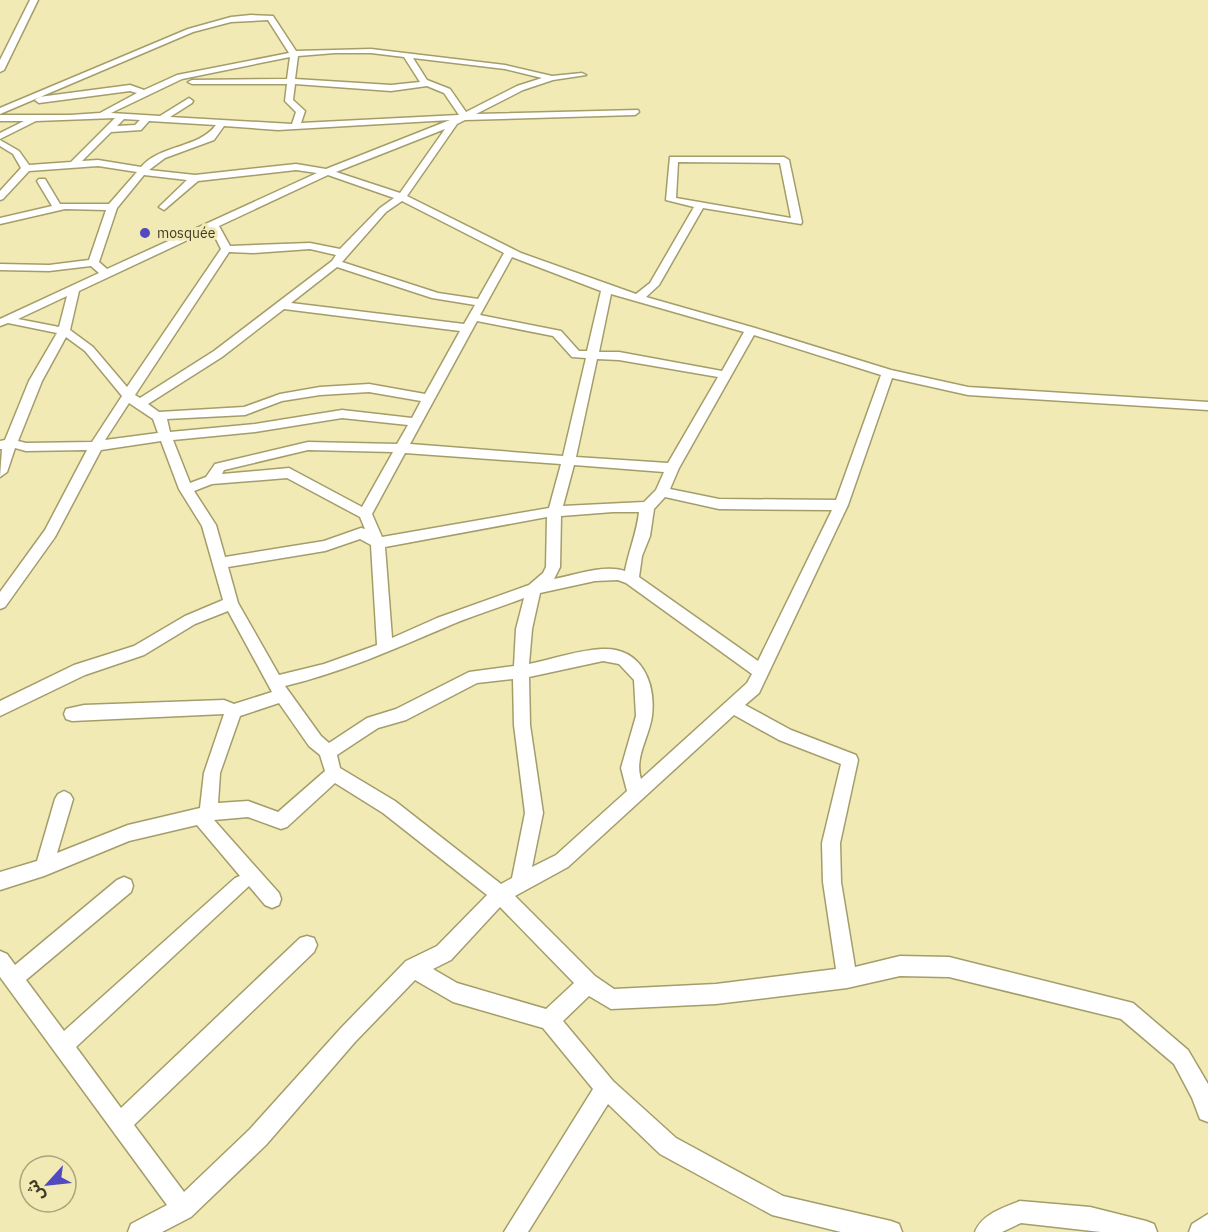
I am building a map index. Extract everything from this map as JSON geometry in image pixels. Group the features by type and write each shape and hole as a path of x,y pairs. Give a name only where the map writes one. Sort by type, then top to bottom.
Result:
{"street":[{"path":"0,70 7,53 27,21 34,0"},
{"path":"0,111 189,29 252,18 270,18 294,54 289,101 301,111 296,126"},
{"path":"102,115 180,77 294,54 371,51 505,67 552,78"},
{"path":"408,56 410,63 426,84"},
{"path":"4,321 327,171 460,119 520,88 552,78 582,75"},
{"path":"165,84 228,80 333,82 392,88 426,84 447,91 460,119"},
{"path":"18,102 130,88 146,93"},
{"path":"164,117 189,101"},
{"path":"0,118 102,115 296,126 635,112"},
{"path":"74,164 122,116"},
{"path":"111,129 138,128 147,117"},
{"path":"0,136 35,118"},
{"path":"134,400 218,354 339,258 388,205 402,197 460,119"},
{"path":"93,263 112,207 148,165 162,156 211,138 222,123"},
{"path":"0,143 17,152 24,160 26,168"},
{"path":"673,159 784,160 797,222 700,205 671,200 673,159"},
{"path":"0,196 26,168 74,164 98,163 138,169 142,172 195,178 296,167 327,171 402,197 510,251 607,289 751,330 888,373 968,391 1208,406"},
{"path":"164,207 195,178"},
{"path":"42,181 57,207"},
{"path":"637,299 654,285 700,205"},
{"path":"0,220 57,207 112,207"},
{"path":"213,224 226,249"},
{"path":"226,249 253,250 310,246 436,296 481,303"},
{"path":"0,603 50,533 96,446 134,400 226,249"},
{"path":"365,514 510,251"},
{"path":"0,267 49,268 93,263 105,273"},
{"path":"0,472 5,444 48,357 64,331 74,288"},
{"path":"520,883 534,813 522,725 521,672 524,629 534,588 548,577 553,567 554,513 568,462 607,289"},
{"path":"282,305 557,333 576,354 677,365 726,375"},
{"path":"4,321 64,331 89,350 134,400 158,417 186,489 209,525 231,603 278,689 315,741 328,752 334,773 389,807 500,894 588,983 611,999 716,994 847,978 900,966 949,967 1126,1010 1181,1057 1201,1092 1208,1111"},
{"path":"631,579 643,536 647,507 662,492 672,468 751,330"},
{"path":"139,1232 183,1209 258,1137 348,1035 412,968 444,953 500,894 562,861 753,688 841,505 888,373"},
{"path":"163,429 162,415 245,411 280,398 320,391 369,388 428,398"},
{"path":"5,444 26,447 96,446 163,429 255,428 342,414 414,422"},
{"path":"211,480 220,466 308,446 400,448 672,468"},
{"path":"186,489 211,480 289,473 365,514 378,543 385,648"},
{"path":"662,492 719,504 841,505"},
{"path":"221,563 325,546 361,533 378,543 510,516 554,513 601,506 647,507"},
{"path":"272,899 204,814 212,773 233,711 278,689 385,648 442,622 534,588 595,576 619,574 631,579 761,672"},
{"path":"0,709 80,670 139,651 190,620 231,603"},
{"path":"328,752 373,723 400,715 476,676 521,672 603,655 624,659 642,678 644,716 629,768 636,793"},
{"path":"732,706 785,735 850,760 831,843 832,882 847,978"},
{"path":"72,714 224,707 233,711"},
{"path":"0,881 44,867 128,833 204,814 248,809 281,821 334,773"},
{"path":"44,867 64,799"},
{"path":"63,1046 241,884"},
{"path":"13,980 124,886"},
{"path":"120,1124 307,945"},
{"path":"0,962 183,1209"},
{"path":"412,968 453,992 549,1020 606,1088 668,1146 780,1207 891,1232"},
{"path":"549,1020 588,983"},
{"path":"515,1232 606,1088"},
{"path":"986,1232 994,1224 1020,1212 1090,1218 1146,1232"},
{"path":"1200,1232 1208,1225"}],"place":[{"name":"mosquée","path":"145,233"}]}
